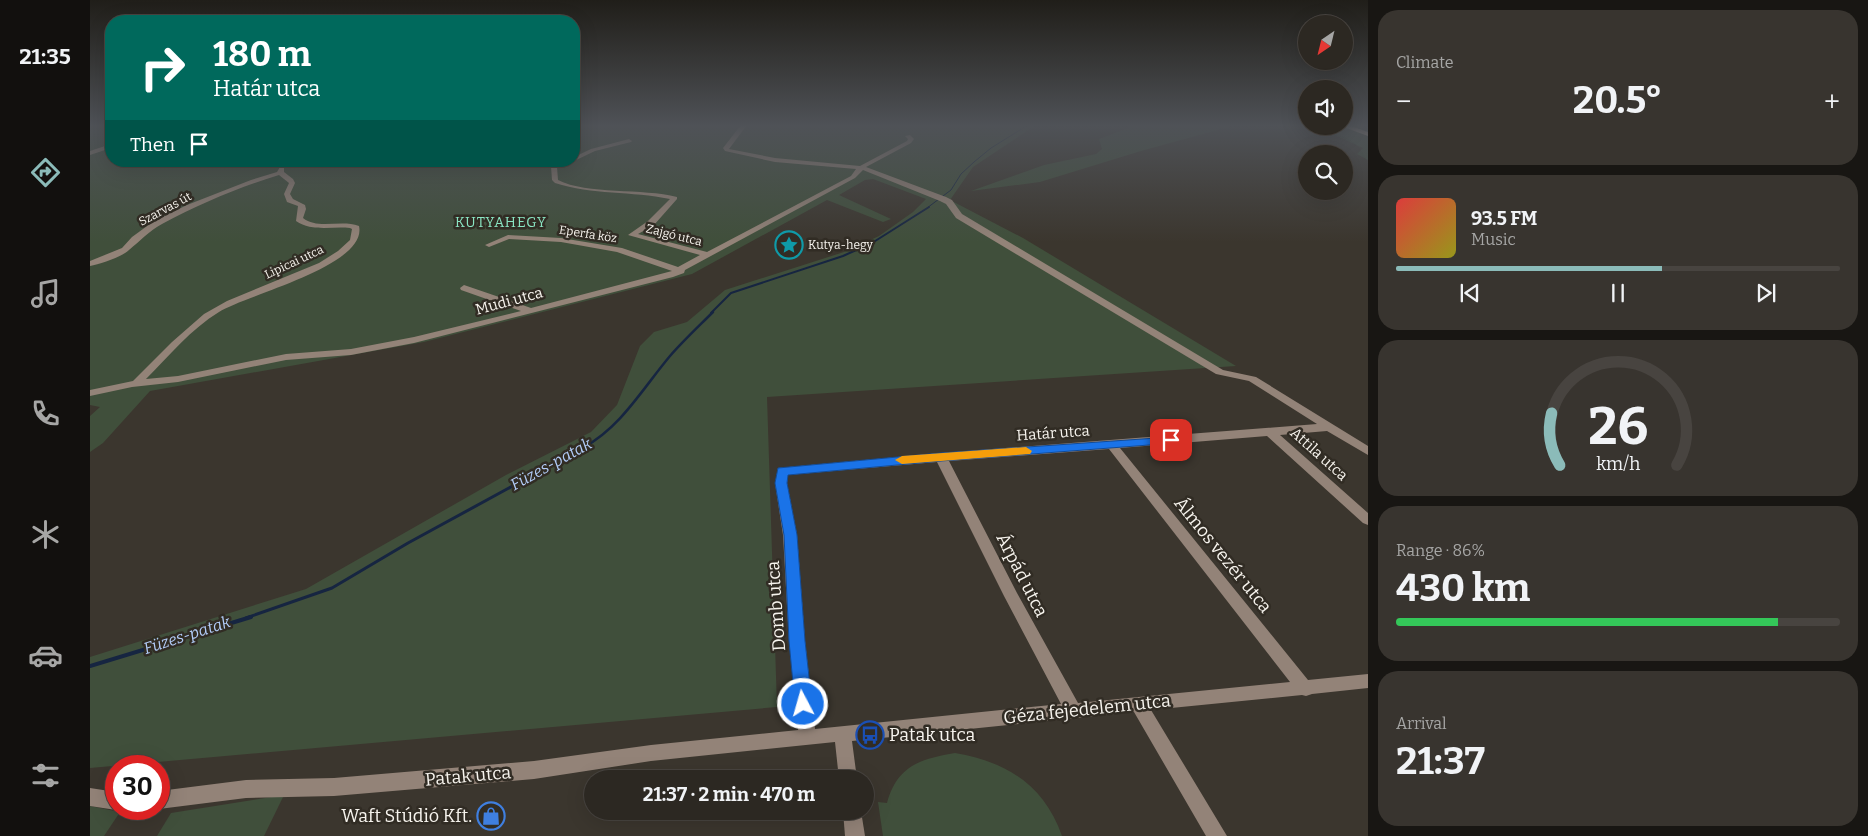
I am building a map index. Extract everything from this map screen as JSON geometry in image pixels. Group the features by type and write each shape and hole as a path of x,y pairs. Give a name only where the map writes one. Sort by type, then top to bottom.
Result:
{"street":[{"path":"819,164 862,168 949,202 959,216 1150,331 1220,372 1252,380 1368,451"},
{"name":"Mudi utca","path":"90,393 136,384 178,380 286,357 351,352 414,340 583,296 670,276 853,178 862,168 869,164"},
{"name":"Zajgó utca","path":"554,167 555,180 557,182 587,189 626,191 675,198 651,223 632,235 708,255"},
{"name":"Szarvas út","path":"90,264 125,250 135,239 158,223 190,207 281,170"},
{"name":"Lipicai utca","path":"136,384 159,360 218,308 314,269 347,248 356,238 356,228 351,226 314,224 300,221 302,209 300,204 290,200 287,194 292,183 281,170"},
{"name":"Eperfa köz","path":"489,245 508,238 561,240 619,250 681,271"},
{"path":"464,288 531,311"},
{"name":"Határ utca","path":"782,471 1327,427"},
{"name":"Attila utca","path":"1270,432 1368,520"},
{"name":"Álmos vezér utca","path":"1112,445 1306,689"},
{"name":"Árpád utca","path":"941,457 1010,596 1073,710"},
{"name":"Domb utca","path":"782,471 781,483 790,535 797,641 807,738"},
{"name":"Géza fejedelem utca","path":"807,738 1138,703 1306,689 1368,681"},
{"path":"1138,703 1217,836"},
{"path":"843,734 847,770"},
{"name":"Patak utca","path":"170,798 246,788 334,787 534,770 651,754 807,738"},
{"path":"90,797 105,799"},
{"path":"853,820 855,836"}],"green space":[{"path":"90,164 105,164 105,167 580,167 580,164 977,164 973,167 950,200 1023,238 1236,366 767,397 777,707 170,761 170,755 105,755 105,767 90,768 90,657 306,589 506,475 591,432 617,405 640,346 654,332 687,322 725,290 844,252 879,236 913,212 926,199 873,179 865,180 839,195 891,219 883,222 827,200 692,274 424,342 150,391 103,443 90,452 90,416 100,407 90,405"},
{"path":"1099,164 1040,182 971,191 1044,165"},
{"path":"955,753 991,763 1021,779 1045,803 1062,836 883,836 878,802 887,803 891,790 897,780 912,766 931,758"},
{"path":"284,795 264,836 157,836 167,820 170,820 171,813"},
{"path":"90,806 105,809 105,820 115,820 104,836 90,836"}],"waterway":[{"name":"Füzes-patak","path":"927,208 951,190 961,174 972,164"},
{"name":"Füzes-patak","path":"711,313 731,293 843,256 872,243 929,207"},
{"name":"Füzes-patak","path":"584,447 597,439 620,418 670,356 713,312"},
{"name":"Füzes-patak","path":"246,618 332,588 408,543 586,446"},
{"name":"Füzes-patak","path":"90,666 251,617"}],"slow traffic":[{"path":"902,460 1026,451"}],"place":[{"name":"Kutya-hegy","path":"789,245"},
{"name":"Patak utca","path":"870,735"},
{"name":"Waft Stúdió Kft.","path":"491,816"}],"district":[{"name":"KUTYAHEGY","path":"501,222"}],"route":[{"path":"803,704 790,535 781,483 782,471 1171,440"}]}
